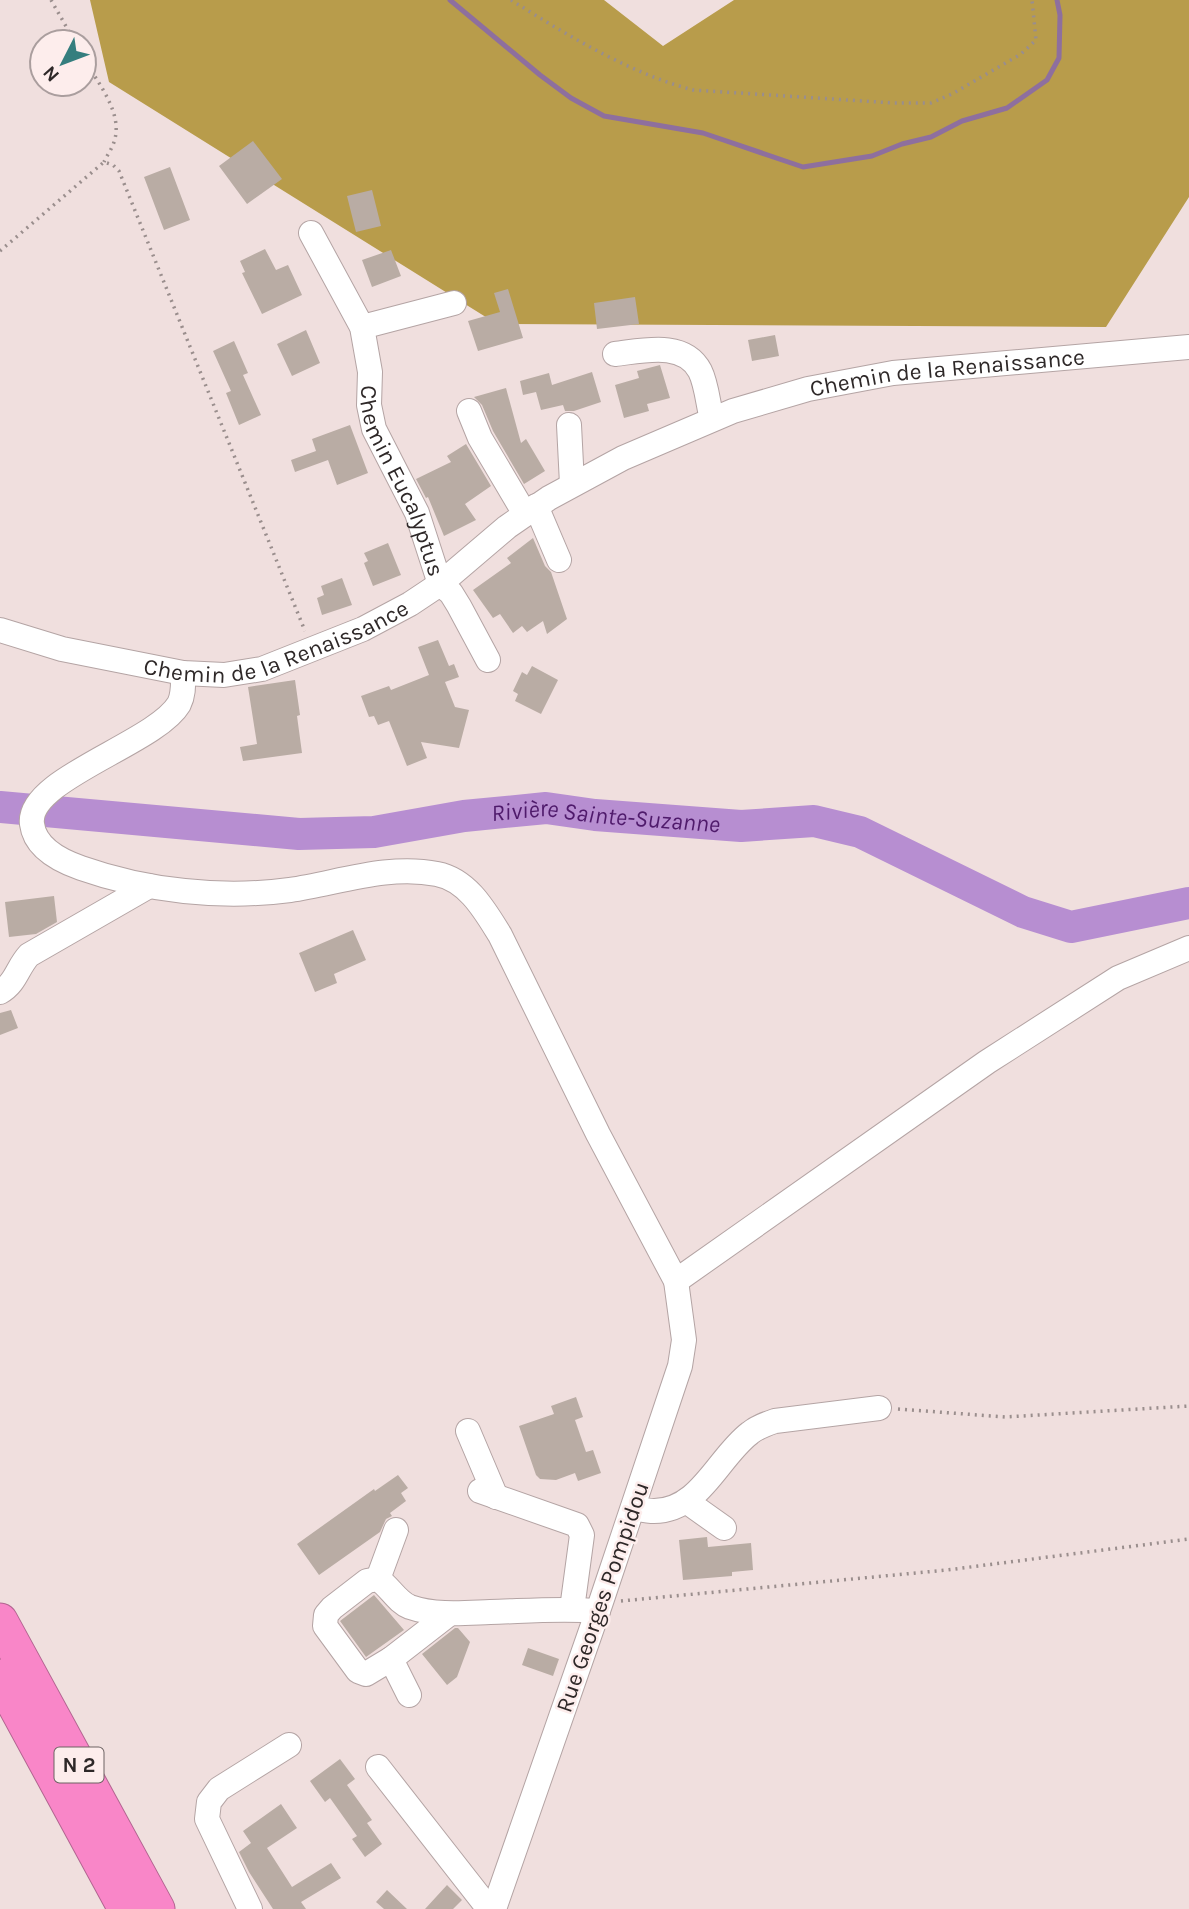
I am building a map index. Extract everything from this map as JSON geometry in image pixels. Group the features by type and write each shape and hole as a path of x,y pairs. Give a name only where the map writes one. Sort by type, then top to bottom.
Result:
{"highway":[{"name":"N 2","path":"0,1621 158,1909"},
{"name":"N 2","path":"0,1677 126,1909"}],"street":[{"name":"Chemin Eucalyptus","path":"312,233 362,327 370,372 370,417 417,513 440,584 451,593 488,660"},
{"path":"362,327 454,303"},
{"name":"Chemin de la Renaissance","path":"0,630 62,649 183,673 203,676 243,673 270,666 363,629 410,604 440,584 531,510 572,484 712,419 780,395 893,373 1189,347"},
{"path":"615,354 655,349 681,354 700,372 712,419"},
{"path":"469,411 480,438 531,510 559,560"},
{"path":"569,425 572,484"},
{"path":"183,673 180,703 162,723 74,774 47,793 35,807 31,822 35,835 42,844 64,861 109,878 149,886 235,893 289,890 372,874 410,871 439,874 461,885 480,904 500,935 597,1134 676,1281 987,1062 1118,978 1189,947"},
{"path":"0,992 14,981 22,962 29,955 149,886"},
{"name":"Rue Georges Pompidou","path":"494,1909 600,1607 680,1366 684,1340 676,1281"},
{"path":"633,1508 654,1511 686,1501 738,1444 762,1426 775,1421 879,1408"},
{"path":"468,1431 488,1494 577,1525 582,1535 572,1609"},
{"path":"686,1501 724,1528"},
{"path":"378,1578 396,1530"},
{"path":"449,1614 391,1659 366,1674 358,1671 325,1626 326,1615 332,1608 367,1581 378,1578 387,1584 402,1602 411,1607 449,1614 600,1607"},
{"path":"391,1659 409,1695"},
{"path":"250,1909 207,1819 209,1801 219,1789 289,1745"},
{"path":"378,1767 489,1909"}],"path":[{"path":"51,0 67,28"},
{"path":"511,0 617,59 682,87 720,92 931,103 952,94 1021,54 1036,40 1032,0"},
{"path":"0,251 104,162 114,141 117,126 113,111 98,84"},
{"path":"104,162 113,165 118,172 312,650"},
{"path":"879,1408 1005,1417 1189,1406"},
{"path":"600,1607 947,1570 1189,1539"}],"shaded area":[{"path":"90,0 604,0 663,46 734,0 1189,0 1189,197 1106,327 497,324 109,82"}],"building":[{"path":"253,141 282,179 247,204 219,166"},
{"path":"170,167 190,220 164,230 144,177"},
{"path":"372,190 381,226 356,232 347,196"},
{"path":"265,249 276,270 288,265 302,295 262,314 242,273 245,272 240,261"},
{"path":"391,250 401,276 372,287 362,260"},
{"path":"508,289 523,338 478,351 468,321 500,312 494,293"},
{"path":"635,297 639,324 597,329 594,303"},
{"path":"306,330 320,363 292,376 277,344"},
{"path":"775,335 779,356 752,361 748,340"},
{"path":"234,341 248,373 243,375 261,415 239,425 226,393 231,391 213,351"},
{"path":"660,365 670,398 647,404 649,411 624,418 615,385 639,378 637,371"},
{"path":"592,372 601,402 574,411 565,411 563,405 541,410 536,392 523,395 520,381 549,373 552,385"},
{"path":"506,388 521,443 526,439 545,471 524,484 493,431 482,405 474,397"},
{"path":"350,425 368,473 337,485 328,460 295,472 291,460 316,451 312,439"},
{"path":"466,444 491,486 465,504 476,520 444,536 428,497 426,498 416,479 451,462 447,456"},
{"path":"533,538 545,566 551,572 567,619 547,634 543,621 527,632 522,626 513,633 500,614 493,618 473,590 511,563 507,558"},
{"path":"388,543 401,575 373,586 364,563 368,561 364,553"},
{"path":"342,578 352,605 322,615 317,598 324,595 321,586"},
{"path":"438,640 449,666 454,664 459,677 445,682 455,707 469,710 459,748 421,742 427,758 407,766 389,721 378,725 374,716 369,717 361,696 389,686 391,690 429,675 418,647"},
{"path":"532,666 558,680 541,714 515,701 518,694 513,691 522,672 527,675"},
{"path":"295,680 302,753 243,761 240,747 257,744 248,687"},
{"path":"54,896 57,922 36,934 9,937 5,902"},
{"path":"353,930 366,960 334,974 337,983 315,992 299,953"},
{"path":"11,1010 18,1028 0,1035 0,1013"},
{"path":"576,1397 583,1417 575,1420 586,1452 593,1450 601,1473 578,1481 575,1473 556,1480 540,1479 536,1475 519,1426 554,1414 551,1406"},
{"path":"398,1475 408,1488 401,1493 406,1501 390,1513 392,1516 386,1519 380,1532 319,1575 297,1544"},
{"path":"707,1537 708,1547 751,1543 753,1570 732,1572 732,1576 683,1580 679,1540"},
{"path":"374,1595 404,1630 366,1657 340,1621"},
{"path":"455,1628 470,1642 457,1677 447,1685 422,1654"},
{"path":"528,1648 559,1659 553,1676 522,1665"},
{"path":"340,1759 355,1779 347,1785 372,1820 367,1823 382,1844 365,1857 352,1839 357,1836 330,1798 325,1802 310,1781"},
{"path":"281,1804 297,1828 267,1848 292,1887 331,1863 341,1878 301,1902 306,1909 273,1909 239,1852 251,1843 243,1831"},
{"path":"447,1885 462,1900 453,1909 425,1909"},
{"path":"387,1890 407,1909 384,1909 376,1902"}],"waterway":[{"path":"450,0 540,75 571,98 604,116 703,133 803,167 872,156 902,144 931,137 962,121 1007,108 1047,80 1059,58 1060,15 1057,0"},
{"name":"Rivière Sainte-Suzanne","path":"0,807 299,834 374,832 464,816 546,808 595,815 741,826 814,821 860,832 1023,912 1071,927 1189,903"}]}
